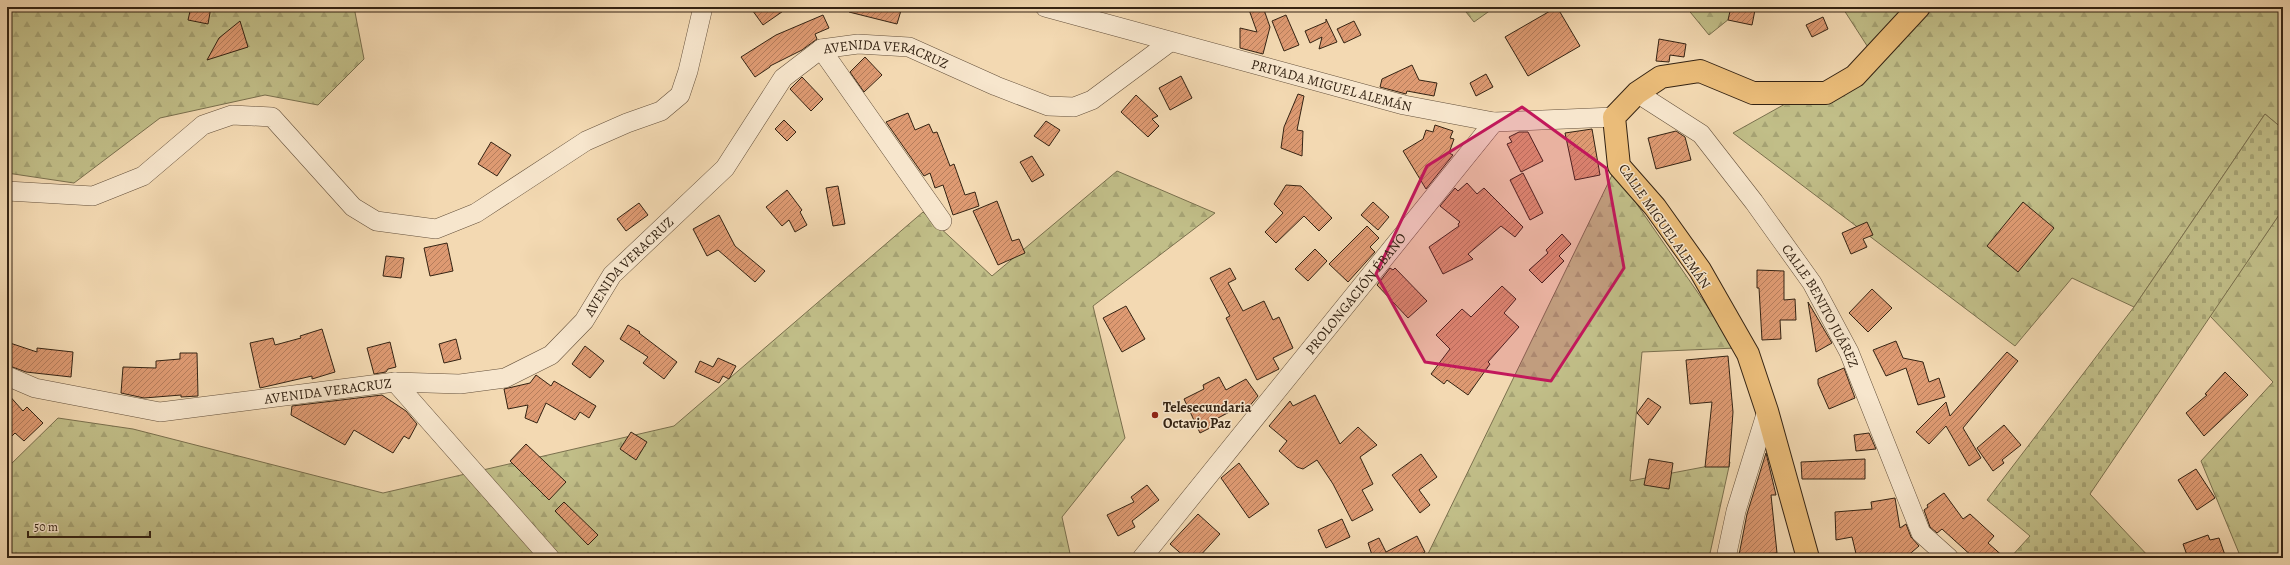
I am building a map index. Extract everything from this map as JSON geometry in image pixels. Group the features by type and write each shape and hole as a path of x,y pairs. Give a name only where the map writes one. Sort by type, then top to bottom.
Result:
{"main road":[{"path":"1614,117 1637,93 1660,77 1700,71 1753,93 1826,93 1855,76 1920,7"},
{"name":"CALLE MIGUEL ALEMÁN","path":"1614,117 1619,166 1655,207 1700,270 1748,354 1767,411 1808,558"}],"street":[{"path":"7,191 93,196 143,176 203,125 232,115 272,117 353,207 376,221 436,229 476,213 586,141 627,123 661,111 680,95 688,71 703,7"},
{"name":"PRIVADA MIGUEL ALEMÁN","path":"1045,7 1404,106 1494,122"},
{"name":"AVENIDA VERACRUZ","path":"7,376 35,388 160,412 395,382 460,384 504,378 551,355 584,321 612,275 725,168 783,78 821,49 858,44 909,47 996,86 1048,106 1074,108 1092,100 1170,42"},
{"path":"821,49 942,221"},
{"name":"CALLE BENITO JUÁREZ","path":"1637,93 1701,134 1754,202 1812,283 1849,352 1921,533 1949,558"},
{"path":"1494,122 1614,117"},
{"name":"PROLONGACIÓN ÉBANO","path":"1142,558 1494,122"},
{"path":"395,382 550,558"},
{"path":"1726,558 1736,511 1767,411"}],"highlighted area":[{"path":"1522,107 1606,168 1624,268 1551,381 1425,362 1376,274 1427,166"}],"green space":[{"path":"7,7 354,7 364,59 318,105 265,95 160,118 74,183 7,173"},
{"path":"1462,7 1495,7 1474,22"},
{"path":"1686,7 1744,7 1709,35"},
{"path":"1842,7 2283,7 2283,129 2265,114 2134,307 2072,278 2015,346 1733,133 1873,55"},
{"path":"2265,114 2283,129 2283,209 2090,494 2150,558 2010,558 2030,536 1987,500 2134,307"},
{"path":"1117,171 1215,213 1093,306 1125,438 1062,517 1071,558 7,558 7,468 58,418 133,429 383,493 674,426 923,212 992,276"},
{"path":"1614,171 1736,348 1642,352 1630,481 1730,462 1709,558 1426,558"},
{"path":"2283,209 2283,558 2241,558 2201,461 2273,382 2210,316"}],"building":[{"path":"191,7 211,7 208,24 188,20"},
{"path":"750,7 789,7 763,25"},
{"path":"850,7 902,7 897,24 849,12"},
{"path":"1248,7 1263,7 1270,27 1263,54 1240,48 1240,28 1257,32"},
{"path":"1557,7 1580,46 1528,76 1505,37"},
{"path":"1731,7 1755,10 1752,25 1728,20"},
{"path":"823,15 829,28 815,34 817,39 802,50 770,66 755,77 741,57 776,35"},
{"path":"1286,15 1299,45 1284,51 1272,21"},
{"path":"1823,17 1828,29 1812,37 1806,25"},
{"path":"1326,19 1337,42 1319,49 1322,37 1310,43 1305,31 1326,22"},
{"path":"240,21 248,47 207,60 219,38"},
{"path":"1354,21 1361,35 1344,43 1337,29"},
{"path":"1659,39 1686,44 1684,57 1670,55 1669,62 1656,61"},
{"path":"865,57 882,75 864,92 850,72"},
{"path":"1412,65 1419,80 1437,83 1434,96 1407,91 1406,94 1380,87 1382,79"},
{"path":"1486,74 1493,87 1476,96 1470,83"},
{"path":"1181,76 1192,98 1170,110 1159,88"},
{"path":"802,77 823,99 811,111 790,89"},
{"path":"1298,94 1304,96 1297,130 1303,131 1302,156 1281,148 1284,127"},
{"path":"1136,95 1158,116 1152,119 1159,126 1148,137 1121,112"},
{"path":"908,113 915,130 929,124 933,133 937,132 950,166 954,164 965,195 975,192 979,206 953,215 943,185 935,188 930,173 924,176 886,122"},
{"path":"784,120 796,132 787,141 775,129"},
{"path":"1046,121 1060,130 1049,146 1034,136"},
{"path":"1435,125 1453,131 1450,138 1454,139 1449,153 1453,155 1426,189 1403,151 1423,139 1426,130 1433,132"},
{"path":"1592,129 1600,175 1575,180 1565,133"},
{"path":"1676,131 1685,137 1691,160 1656,169 1648,138"},
{"path":"1519,132 1528,132 1543,161 1521,172 1507,144 1512,142 1509,137"},
{"path":"491,142 511,155 497,176 478,164"},
{"path":"1032,156 1044,175 1032,182 1020,162"},
{"path":"1523,173 1543,213 1530,220 1510,180"},
{"path":"1467,183 1477,194 1484,188 1523,227 1515,237 1501,226 1468,254 1473,259 1443,274 1429,247 1459,226 1458,224 1460,222 1440,206 1455,188 1458,191"},
{"path":"1286,185 1301,186 1332,218 1319,231 1304,216 1276,243 1265,232 1283,213 1274,204"},
{"path":"838,186 845,224 833,226 826,188"},
{"path":"787,190 802,210 800,212 807,225 795,232 789,220 782,226 766,207"},
{"path":"997,201 1012,241 1019,239 1025,253 998,265 973,211"},
{"path":"1373,202 1389,217 1378,230 1361,215"},
{"path":"2023,202 2054,228 2018,272 1987,246"},
{"path":"639,203 648,215 626,231 617,219"},
{"path":"719,215 735,246 765,271 755,282 718,250 707,256 693,229"},
{"path":"1867,222 1873,235 1863,239 1867,247 1851,254 1842,233"},
{"path":"1367,226 1379,238 1370,247 1375,252 1348,282 1329,264"},
{"path":"1562,234 1571,244 1559,256 1564,261 1542,283 1529,270 1548,253 1546,250"},
{"path":"447,243 453,271 430,276 424,248"},
{"path":"1315,249 1327,261 1308,281 1295,269"},
{"path":"386,256 404,258 401,278 383,276"},
{"path":"1230,268 1236,279 1228,283 1243,311 1264,301 1273,320 1279,317 1293,348 1273,358 1279,369 1257,380 1226,318 1230,316 1210,278"},
{"path":"1390,268 1393,270 1395,268 1427,301 1408,318 1377,285"},
{"path":"1757,270 1784,271 1784,300 1795,299 1796,320 1780,320 1781,339 1762,340 1759,288 1757,288"},
{"path":"1502,286 1516,299 1504,313 1519,327 1488,362 1490,364 1468,395 1447,380 1444,384 1431,374 1450,349 1436,335 1462,309 1471,317"},
{"path":"1872,289 1892,308 1868,332 1849,313"},
{"path":"1808,302 1832,343 1816,352"},
{"path":"1126,306 1145,339 1122,352 1103,318"},
{"path":"628,325 640,332 639,333 677,362 664,379 643,363 648,357 620,339"},
{"path":"322,329 335,372 312,379 312,376 260,388 250,343 273,338 275,345 301,338 300,336"},
{"path":"456,339 461,359 444,363 439,344"},
{"path":"1896,341 1903,358 1923,362 1929,382 1939,378 1945,397 1918,405 1906,368 1886,376 1873,350"},
{"path":"7,342 37,352 37,348 73,352 71,377 26,372 7,365"},
{"path":"390,342 396,367 388,369 386,372 374,374 367,348"},
{"path":"585,346 604,361 590,378 572,364"},
{"path":"2007,352 2018,361 1963,428 1981,458 1969,466 1946,426 1929,444 1916,432 1946,402 1950,416"},
{"path":"180,353 197,353 198,396 181,397 181,395 144,398 121,393 123,367 156,368 156,361 180,359"},
{"path":"1728,356 1733,412 1729,467 1705,467 1712,402 1690,404 1686,360"},
{"path":"718,358 736,366 729,379 723,376 719,383 695,372 700,361 713,367"},
{"path":"1844,368 1855,398 1829,409 1818,384 1818,379"},
{"path":"2225,372 2248,395 2204,436 2186,413 2207,395 2205,394"},
{"path":"536,375 551,386 554,381 596,406 589,418 580,412 575,420 546,403 537,423 525,418 528,405 508,409 504,389 530,383"},
{"path":"1219,377 1226,390 1246,379 1258,396 1247,409 1245,404 1216,419 1218,424 1200,433 1184,399 1204,389 1203,385"},
{"path":"7,393 23,411 27,407 43,423 24,441 15,433 7,441"},
{"path":"382,395 406,411 417,424 409,439 404,436 393,453 354,430 345,445 291,415 292,406"},
{"path":"1315,395 1340,444 1358,427 1377,445 1360,457 1373,484 1362,490 1373,510 1352,521 1333,484 1317,460 1303,469 1297,467 1279,451 1287,441 1269,426 1290,401 1293,406"},
{"path":"1648,398 1661,407 1648,425 1637,413"},
{"path":"2004,425 2021,445 2002,460 2004,463 1993,471 1977,448"},
{"path":"631,432 647,442 636,460 620,449"},
{"path":"1869,433 1876,449 1856,451 1854,435"},
{"path":"526,444 566,482 549,500 510,461"},
{"path":"1766,453 1776,495 1771,495 1777,553 1739,555 1747,514"},
{"path":"1421,454 1437,477 1419,490 1430,505 1420,513 1392,475"},
{"path":"1649,459 1673,463 1669,489 1644,485"},
{"path":"1865,459 1865,479 1802,479 1801,462"},
{"path":"1239,463 1269,504 1249,518 1221,478"},
{"path":"2196,469 2215,498 2197,510 2178,480"},
{"path":"1147,485 1159,500 1132,521 1135,527 1118,536 1107,515 1134,502 1131,497"},
{"path":"1944,493 1963,519 1970,514 1994,536 1988,543 2005,558 1974,558 1942,529 1937,533 1930,527 1924,510 1928,507 1927,505"},
{"path":"1895,498 1900,528 1906,524 1911,537 1919,546 1905,558 1857,558 1852,537 1836,540 1835,512 1872,509 1871,502"},
{"path":"564,502 598,535 588,545 555,511"},
{"path":"1198,514 1220,534 1198,558 1186,558 1170,544"},
{"path":"1342,519 1350,537 1326,548 1318,530"},
{"path":"2208,535 2210,540 2219,538 2226,558 2188,558 2183,544"},
{"path":"1417,536 1425,552 1414,558 1373,558 1368,543 1379,538 1386,552"}],"place":[{"name":"Telesecundaria Octavio Paz","path":"1155,415"}]}
